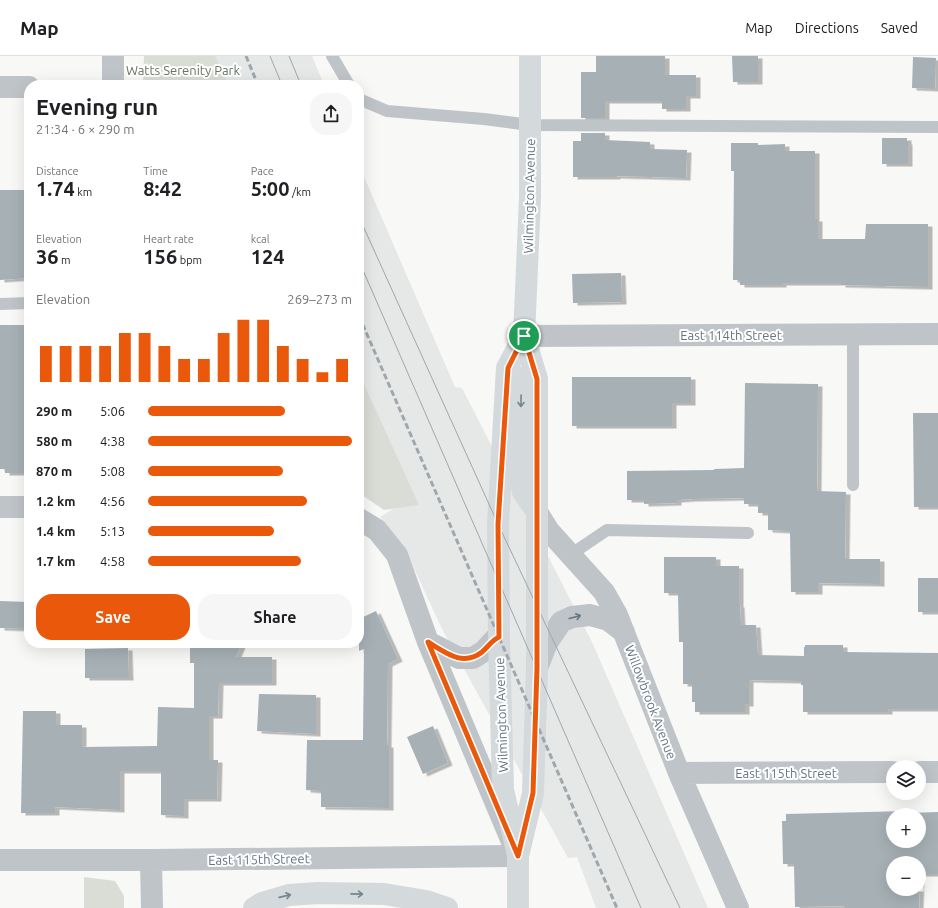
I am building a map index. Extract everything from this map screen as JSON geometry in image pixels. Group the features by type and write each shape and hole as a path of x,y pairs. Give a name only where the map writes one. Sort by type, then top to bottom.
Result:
{"main road":[{"name":"Wilmington Avenue","path":"518,856 533,793 537,668 537,379 524,336 530,198 530,56"},
{"name":"Wilmington Avenue","path":"518,908 518,856 503,790 498,524 508,368 524,336"},
{"path":"508,368 521,382 520,476 522,492 537,512"},
{"path":"254,908 262,902 289,895 318,893 384,894 426,901 447,908"}],"street":[{"path":"113,56 113,80"},
{"path":"0,87 24,87"},
{"name":"East 114th Street","path":"524,336 938,334"},
{"path":"0,507 24,507"},
{"name":"Willowbrook Avenue","path":"537,512 549,531 604,592 617,615 679,773 738,908"},
{"path":"364,522 378,530 397,555 428,642 518,856"},
{"path":"537,668 547,643 561,622 572,617 590,615 602,618 608,620 624,632"},
{"path":"428,642 446,653 459,658 473,658 484,651 495,639 499,637"},
{"name":"East 115th Street","path":"679,773 886,772"},
{"path":"926,772 938,772"},
{"name":"East 115th Street","path":"0,860 518,856"},
{"path":"151,860 152,908"}],"lane":[{"path":"332,56 346,80"},
{"path":"364,101 387,111 484,119 530,125 938,127"},
{"path":"0,304 24,304"},
{"path":"853,335 853,485"},
{"path":"570,554 607,530 748,533"}],"shaded area":[{"path":"211,56 312,56 322,80 221,80"},
{"path":"364,177 455,387 462,388 592,642 708,908 596,908 577,857 568,858 442,629 405,549 380,517 401,504 364,417"}],"green space":[{"name":"Watts Serenity Park","path":"144,56 215,56 227,80 143,80"},
{"path":"364,384 419,505 384,510 364,496"},
{"path":"84,877 115,881 124,896 124,908 84,908"}],"building":[{"path":"596,56 665,56 665,75 696,75 696,96 686,96 686,109 662,109 662,101 605,101 605,118 581,118 581,72 596,72"},
{"path":"732,56 758,56 758,82 733,82"},
{"path":"913,57 936,58 935,89 912,88"},
{"path":"581,133 605,133 605,140 650,142 650,149 687,150 686,178 616,176 573,177 573,141 581,141"},
{"path":"882,138 907,138 908,164 882,164"},
{"path":"731,143 758,143 758,145 785,144 785,151 815,151 815,219 818,219 818,239 865,239 866,224 928,224 928,287 841,285 841,283 740,285 740,280 733,280 734,171 731,171"},
{"path":"0,190 24,190 24,278 0,280"},
{"path":"621,273 622,302 573,303 572,274"},
{"path":"0,325 24,325 24,473 5,473 5,469 0,469"},
{"path":"572,377 691,377 691,403 672,403 672,426 572,426"},
{"path":"745,383 818,384 817,491 846,492 845,559 880,559 880,584 818,583 818,592 791,592 790,531 768,530 768,513 758,513 758,504 744,504 744,498 692,499 677,500 677,503 644,504 644,500 627,500 627,471 714,470 744,468"},
{"path":"913,413 938,413 938,507 914,507"},
{"path":"664,557 716,557 716,566 739,566 739,605 741,625 756,625 758,655 804,656 805,645 843,645 843,652 938,653 938,709 888,709 888,712 803,712 803,685 801,685 801,681 749,680 749,704 745,704 745,712 695,712 695,702 692,702 692,684 683,684 683,642 679,642 678,593 664,593"},
{"path":"918,578 938,578 938,612 918,612"},
{"path":"0,601 24,602 24,629 0,628"},
{"path":"376,611 398,659 388,664 387,745 389,745 389,808 321,807 321,791 306,790 307,740 363,740 364,649 359,651 359,648 364,648 364,617"},
{"path":"128,648 129,678 85,678 85,649"},
{"path":"190,648 240,648 236,657 272,657 272,683 219,683 218,716 209,716 209,760 218,760 217,799 184,799 184,816 161,815 161,771 120,771 120,810 55,807 55,813 21,813 23,711 56,711 56,725 82,725 82,747 157,746 158,707 194,708 194,663 190,663"},
{"path":"259,694 316,695 316,734 257,731"},
{"path":"433,726 448,763 423,774 407,737"},
{"path":"886,812 886,848 926,848 926,812 938,812 938,874 926,874 926,856 886,856 886,896 919,896 919,908 845,908 845,906 795,907 794,864 783,864 782,821 786,821 786,814"}],"tram line":[{"path":"270,56 280,80"},
{"path":"289,56 299,80"},
{"path":"364,228 498,524 680,908"},
{"path":"364,272 641,908"}],"railway":[{"path":"246,56 256,80"},
{"path":"364,327 617,908"}],"route":[{"path":"524,336 537,379 537,668 533,793 518,856 428,642 446,653 459,658 473,658 484,651 495,639 499,637 498,524 508,368 524,336"}]}
